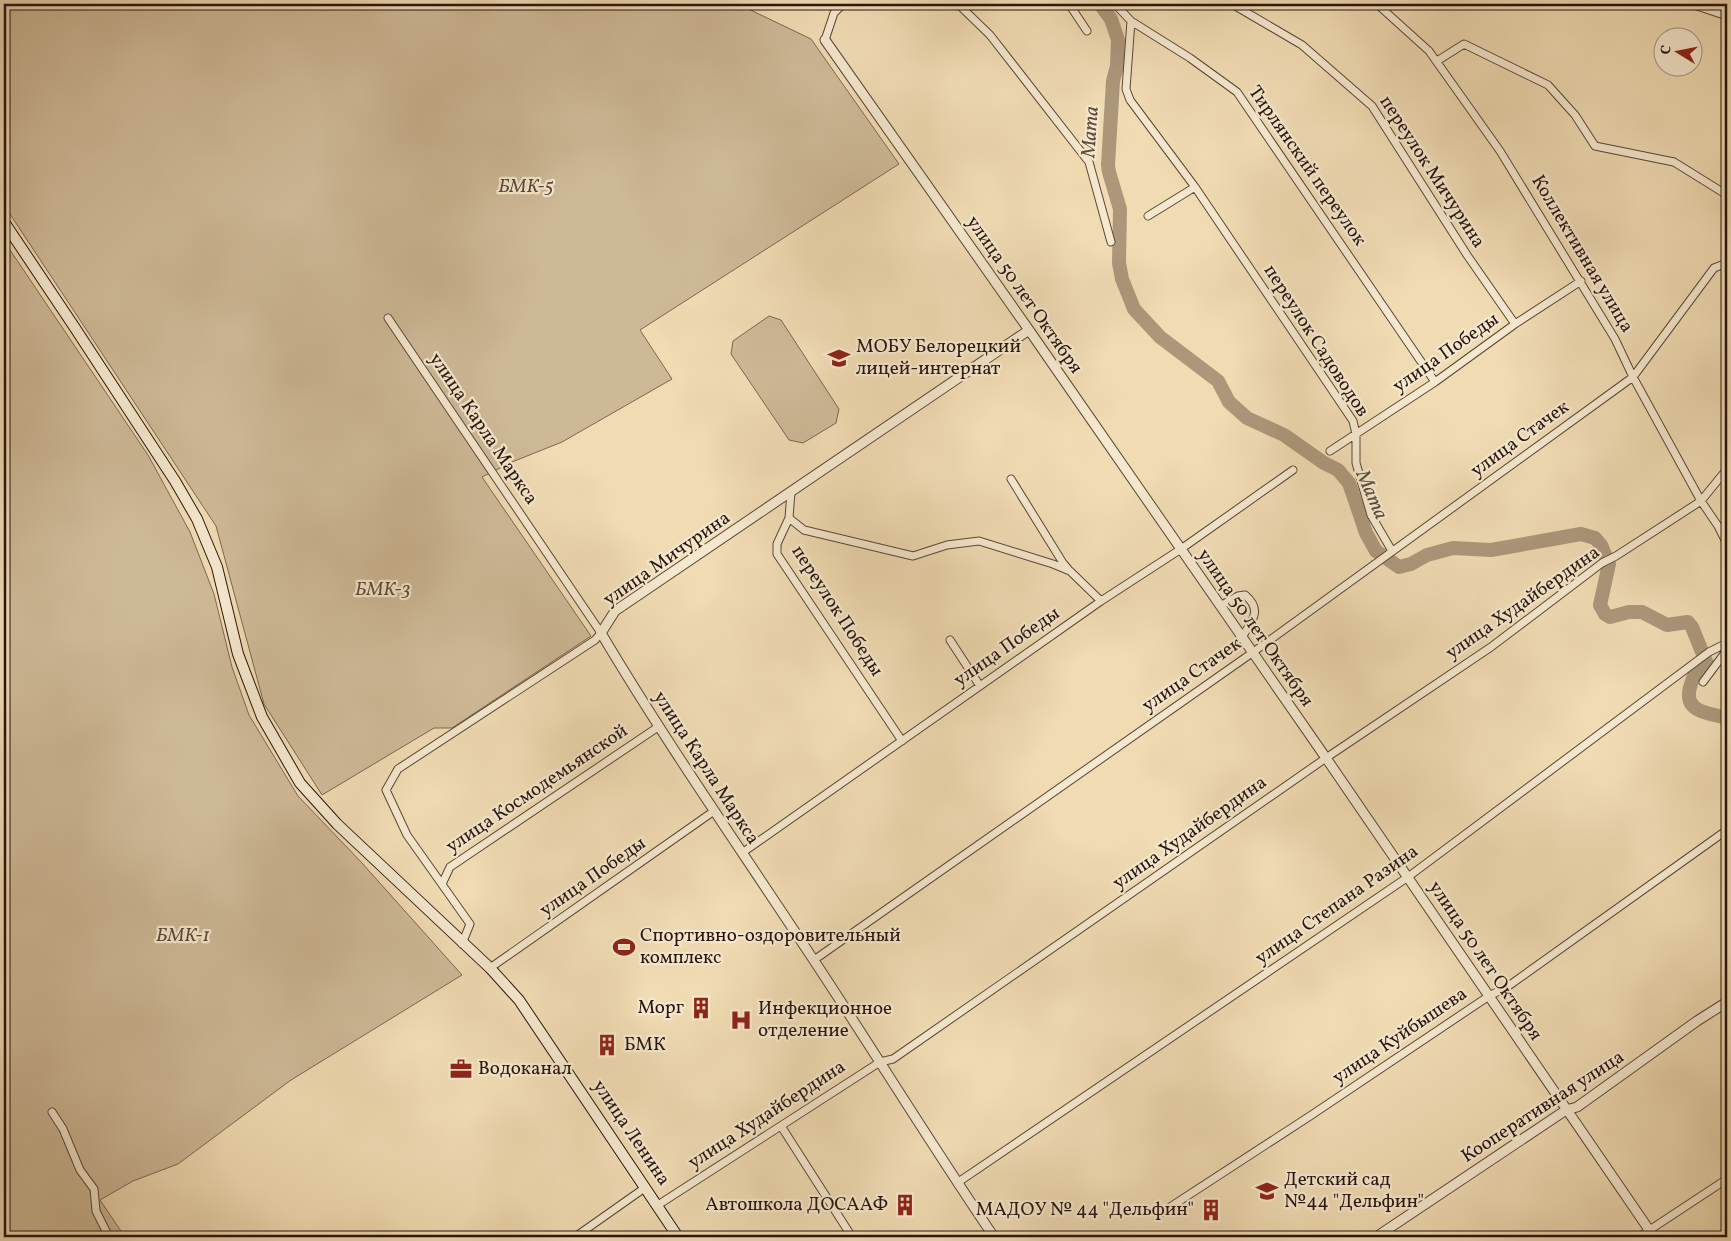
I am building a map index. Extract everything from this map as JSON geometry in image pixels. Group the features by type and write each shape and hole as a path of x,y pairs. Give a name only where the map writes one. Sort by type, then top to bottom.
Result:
{"main road":[{"name":"улица Ленина","path":"4,222 165,465 197,520 217,567 238,654 262,717 300,783 337,824 462,944 490,968 519,1000 678,1237"}],"street":[{"path":"825,40 834,13 842,4"},
{"path":"958,4 990,35 1089,162 1110,242"},
{"path":"1069,4 1087,31"},
{"name":"Тирлянский переулок","path":"1115,4 1131,21 1190,58 1237,92 1435,382"},
{"name":"переулок Мичурина","path":"1232,4 1302,45 1372,106 1467,255 1515,324"},
{"name":"Коллективная улица","path":"1377,4 1429,51 1500,151 1615,339 1633,377 1701,501 1718,526 1727,544"},
{"path":"1691,4 1727,16"},
{"name":"переулок Садоводов","path":"1131,21 1126,89 1130,100 1195,187 1353,421 1356,434 1356,463 1371,515 1392,551"},
{"name":"улица 50 лет Октября","path":"825,40 1326,758 1651,1234"},
{"path":"1437,61 1464,44 1548,85 1575,115 1595,146 1674,162 1727,195"},
{"path":"1148,216 1195,187"},
{"name":"улица Стачек","path":"814,960 1252,653 1633,377 1714,268 1727,263"},
{"name":"улица Победы","path":"1330,451 1435,382 1515,324 1581,281"},
{"name":"улица Карла Маркса","path":"388,318 601,633 658,727 814,960 957,1183 994,1237"},
{"name":"улица Мичурина","path":"462,944 470,924 407,835 386,790 398,769 595,640 615,611 1029,330"},
{"name":"улица Худайбердина","path":"658,1205 880,1062 892,1060 1326,758 1491,647 1602,563 1701,501 1727,469"},
{"name":"улица Победы","path":"742,853 1101,601 1181,549 1293,470"},
{"path":"1010,479 1063,563 1101,601"},
{"name":"переулок Победы","path":"791,492 789,518 777,544 777,554 902,741"},
{"path":"789,518 804,530 913,556 947,545 979,541 1070,571"},
{"path":"1220,606 1238,596 1245,595 1253,602 1256,611 1252,622 1242,638"},
{"path":"950,640 980,686"},
{"name":"улица Степана Разина","path":"957,1183 1408,878 1709,652 1727,643"},
{"path":"1702,682 1727,650"},
{"name":"улица Космодемьянской","path":"442,884 450,867 658,727"},
{"name":"улица Победы","path":"490,968 714,811"},
{"name":"улица Куйбышева","path":"1161,1213 1489,996 1507,987 1727,830"},
{"name":"Кооперативная улица","path":"1376,1237 1566,1110 1577,1107 1697,1021 1727,1002"},
{"path":"52,1112 63,1129 80,1170 94,1189 96,1211 109,1237"},
{"path":"781,1126 852,1237"},
{"path":"1639,1237 1651,1234 1727,1179"},
{"path":"575,1237 646,1187"}],"green space":[{"path":"4,4 738,4 811,39 899,164 640,330 672,379 562,442 512,462 482,477 591,636 452,728 434,728 322,795 264,704 216,526 4,205"},
{"name":"БМК-1","path":"4,241 148,455 190,532 214,594 232,667 249,715 298,796 362,863 462,975 291,1080 178,1164 133,1181 100,1200 125,1237 4,1237"},
{"path":"769,316 781,320 839,409 836,423 803,443 789,440 731,354 733,341"}],"waterway":[{"name":"Мата","path":"1100,4 1111,19 1118,40 1117,66 1113,81 1108,165 1120,209 1119,263 1122,279 1134,309 1160,337 1218,381 1229,402 1247,418 1284,435 1324,463 1338,470 1349,483 1366,533 1376,551 1399,567 1411,564 1427,555 1453,548 1491,550 1581,534 1595,538 1601,545 1609,564 1600,605 1605,614 1610,617 1629,612 1642,612 1667,625 1688,622 1692,627 1707,664 1702,671 1694,676 1689,691 1690,702 1703,712 1727,718"}],"place":[{"name":"МОБУ Белорецкий лицей-интернат","path":"839,358"},
{"name":"Спортивно-оздоровительный комплекс","path":"624,947"},
{"name":"Морг","path":"701,1008"},
{"name":"Инфекционное отделение","path":"741,1020"},
{"name":"БМК","path":"607,1045"},
{"name":"Водоканал","path":"461,1069"},
{"name":"Детский сад №44 \"Дельфин\"","path":"1267,1191"},
{"name":"Автошкола ДОСААФ","path":"905,1205"},
{"name":"МАДОУ № 44 \"Дельфин\"","path":"1211,1210"}],"park label":[{"name":"БМК-5","path":"526,187"},
{"name":"БМК-3","path":"383,590"}]}
